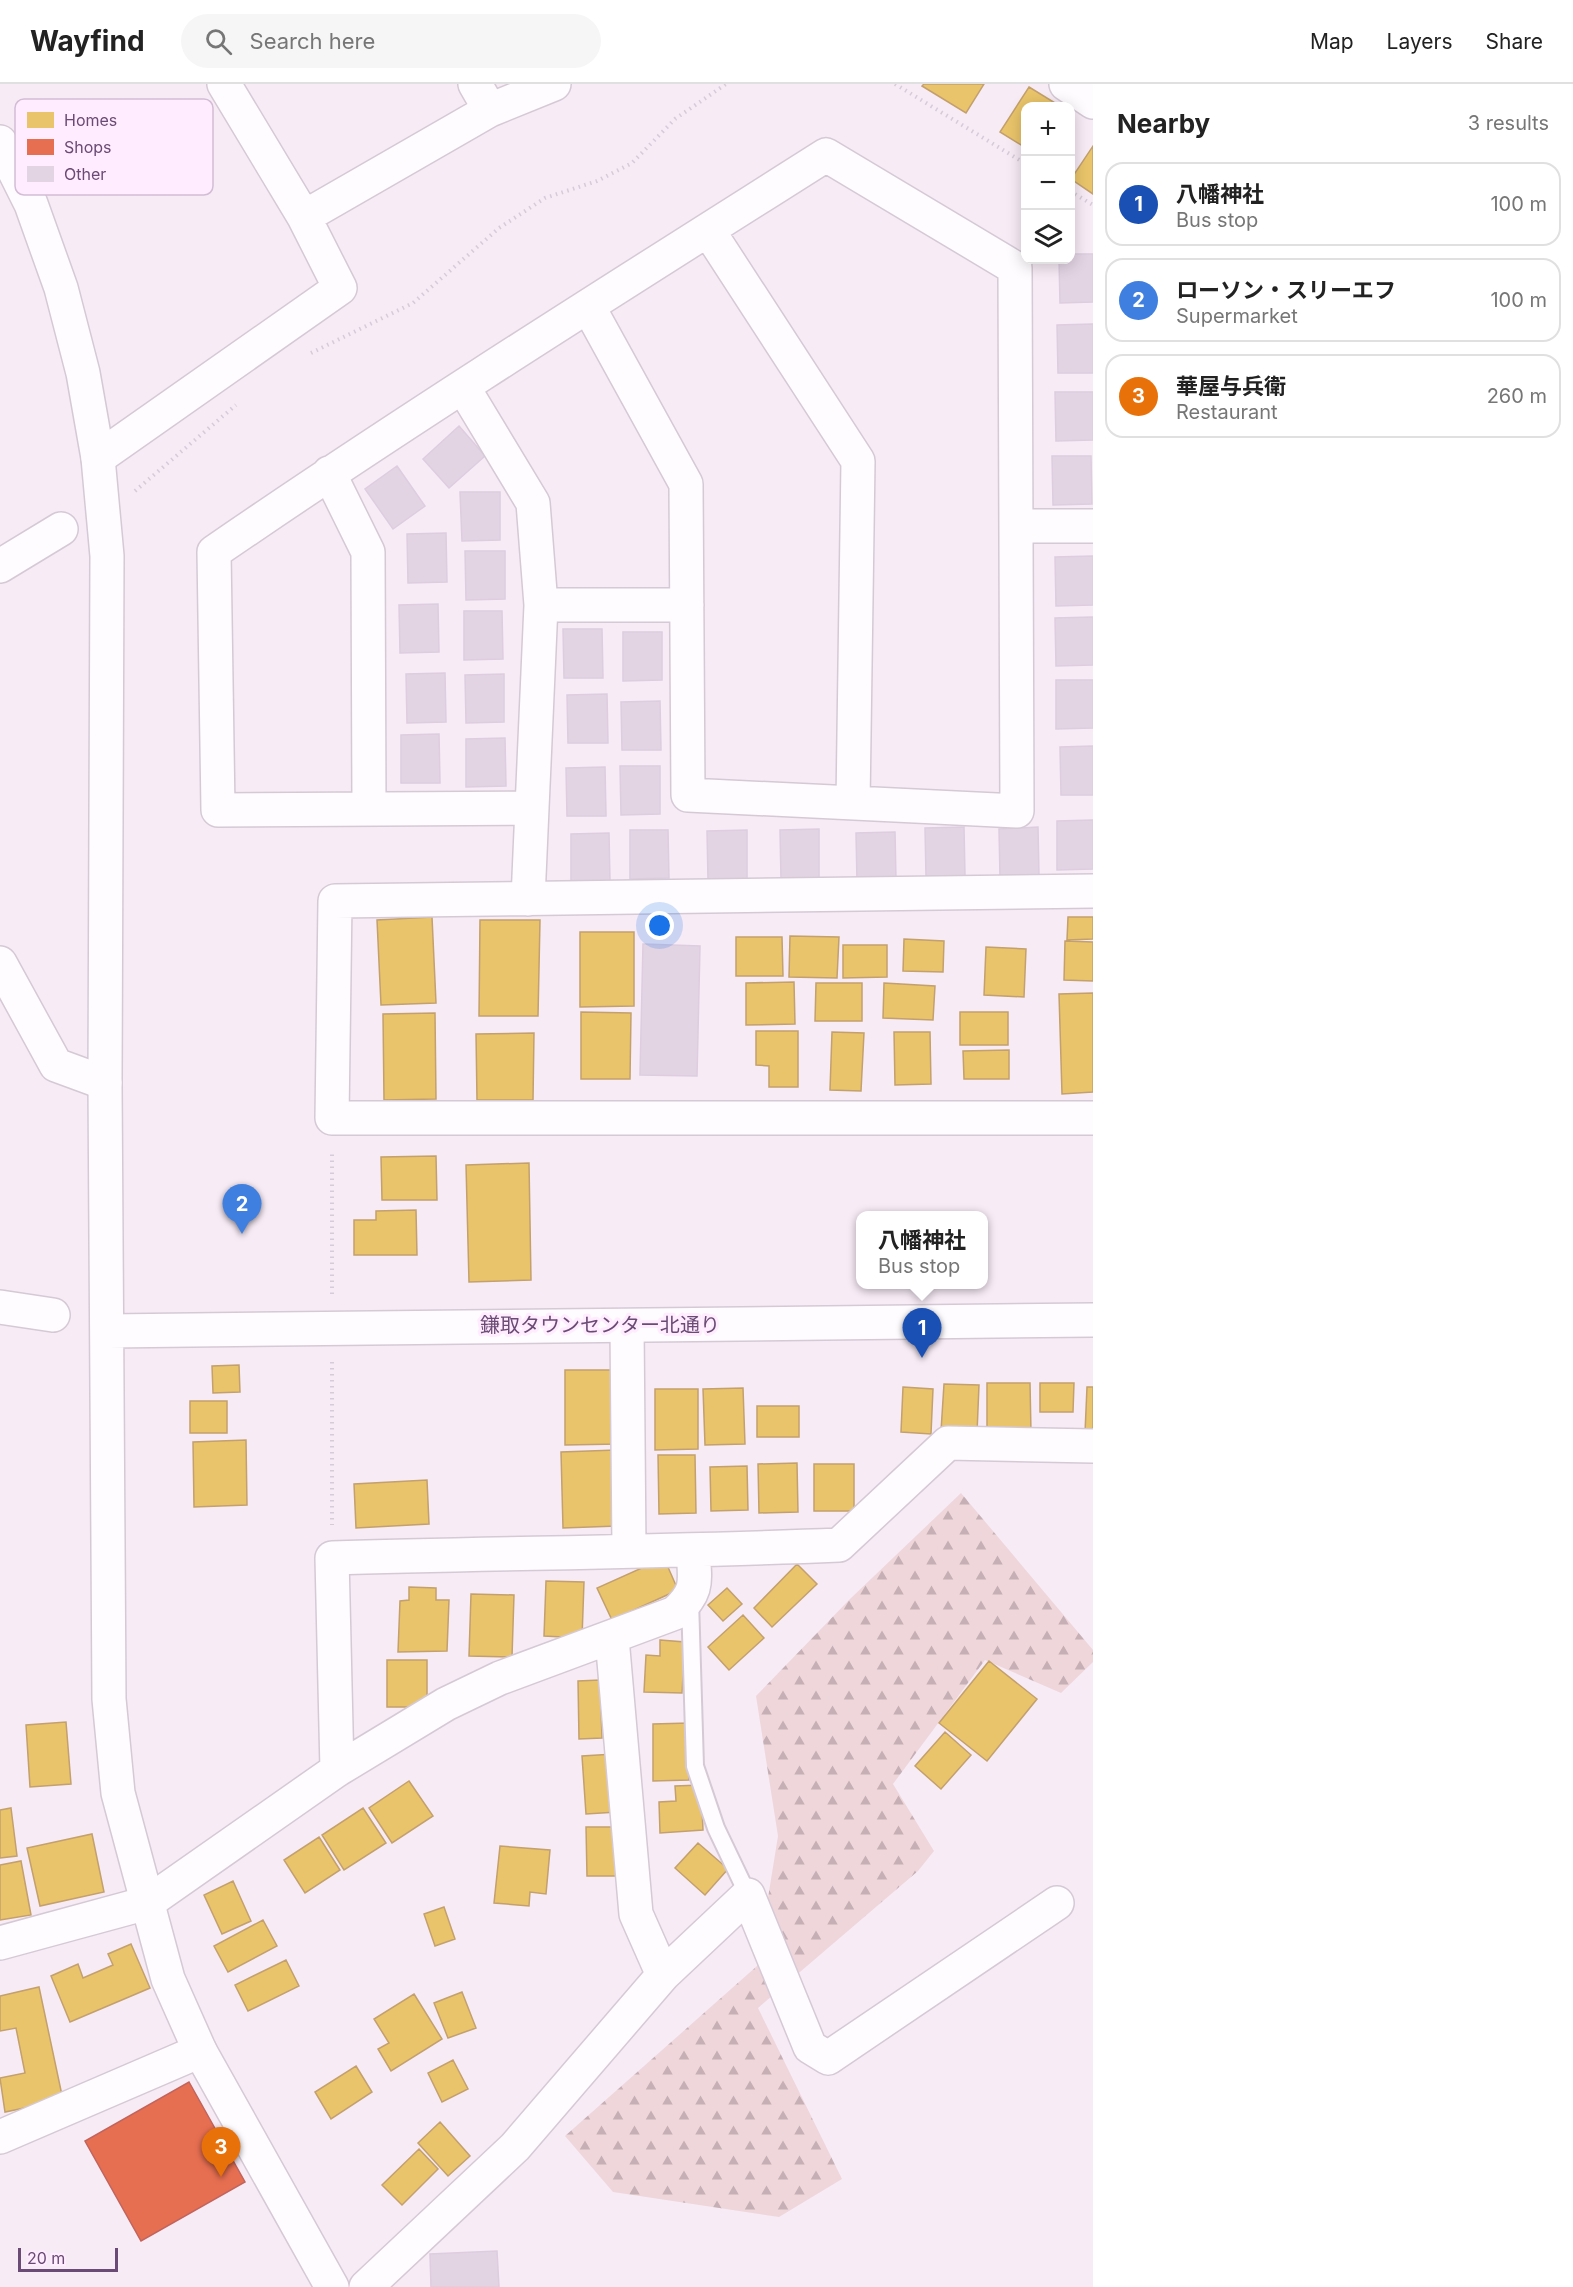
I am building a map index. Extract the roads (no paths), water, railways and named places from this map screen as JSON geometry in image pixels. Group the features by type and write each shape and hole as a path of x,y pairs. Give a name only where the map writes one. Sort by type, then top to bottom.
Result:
{"street":[{"path":"98,458 340,288 304,217 224,84"},
{"path":"304,217 483,97 554,84"},
{"path":"1066,84 1093,102"},
{"path":"0,142 15,172"},
{"path":"532,808 218,810 214,552 329,473 588,306 826,154 1015,268 1017,811 688,795 686,484 588,306"},
{"path":"26,195 61,288 83,373 98,458 107,556 105,1083 109,1699 118,1793 168,1979 200,2051 332,2287"},
{"path":"708,230 858,461 853,803"},
{"path":"463,387 533,503 541,605 528,899"},
{"path":"329,473 368,552 369,809"},
{"path":"1017,526 1093,526"},
{"path":"0,566 61,529"},
{"path":"541,605 687,605"},
{"path":"1093,891 334,901 332,1118 1093,1118"},
{"path":"0,963 56,1065 105,1083"},
{"path":"0,1307 53,1316"},
{"name":"鎌取タウンセンター北通り","path":"108,1331 1093,1320"},
{"path":"627,1326 629,1550"},
{"path":"337,1770 332,1558 629,1550 693,1551 839,1545 948,1443 1093,1446"},
{"path":"0,1943 147,1903 337,1770 446,1704 491,1683 675,1613 690,1599 695,1581 693,1551"},
{"path":"612,1638 636,1914 663,1975"},
{"path":"366,2287 515,2147 663,1975 748,1895 810,2047 828,2058 1057,1903"},
{"path":"0,2137 200,2051"}],"lane":[{"path":"690,1599 695,1766 716,1828 748,1895"}],"place":[{"name":"ローソン・スリーエフ","path":"242,1234"},
{"name":"八幡神社","path":"922,1358"},
{"name":"華屋与兵衛","path":"221,2177"}]}
